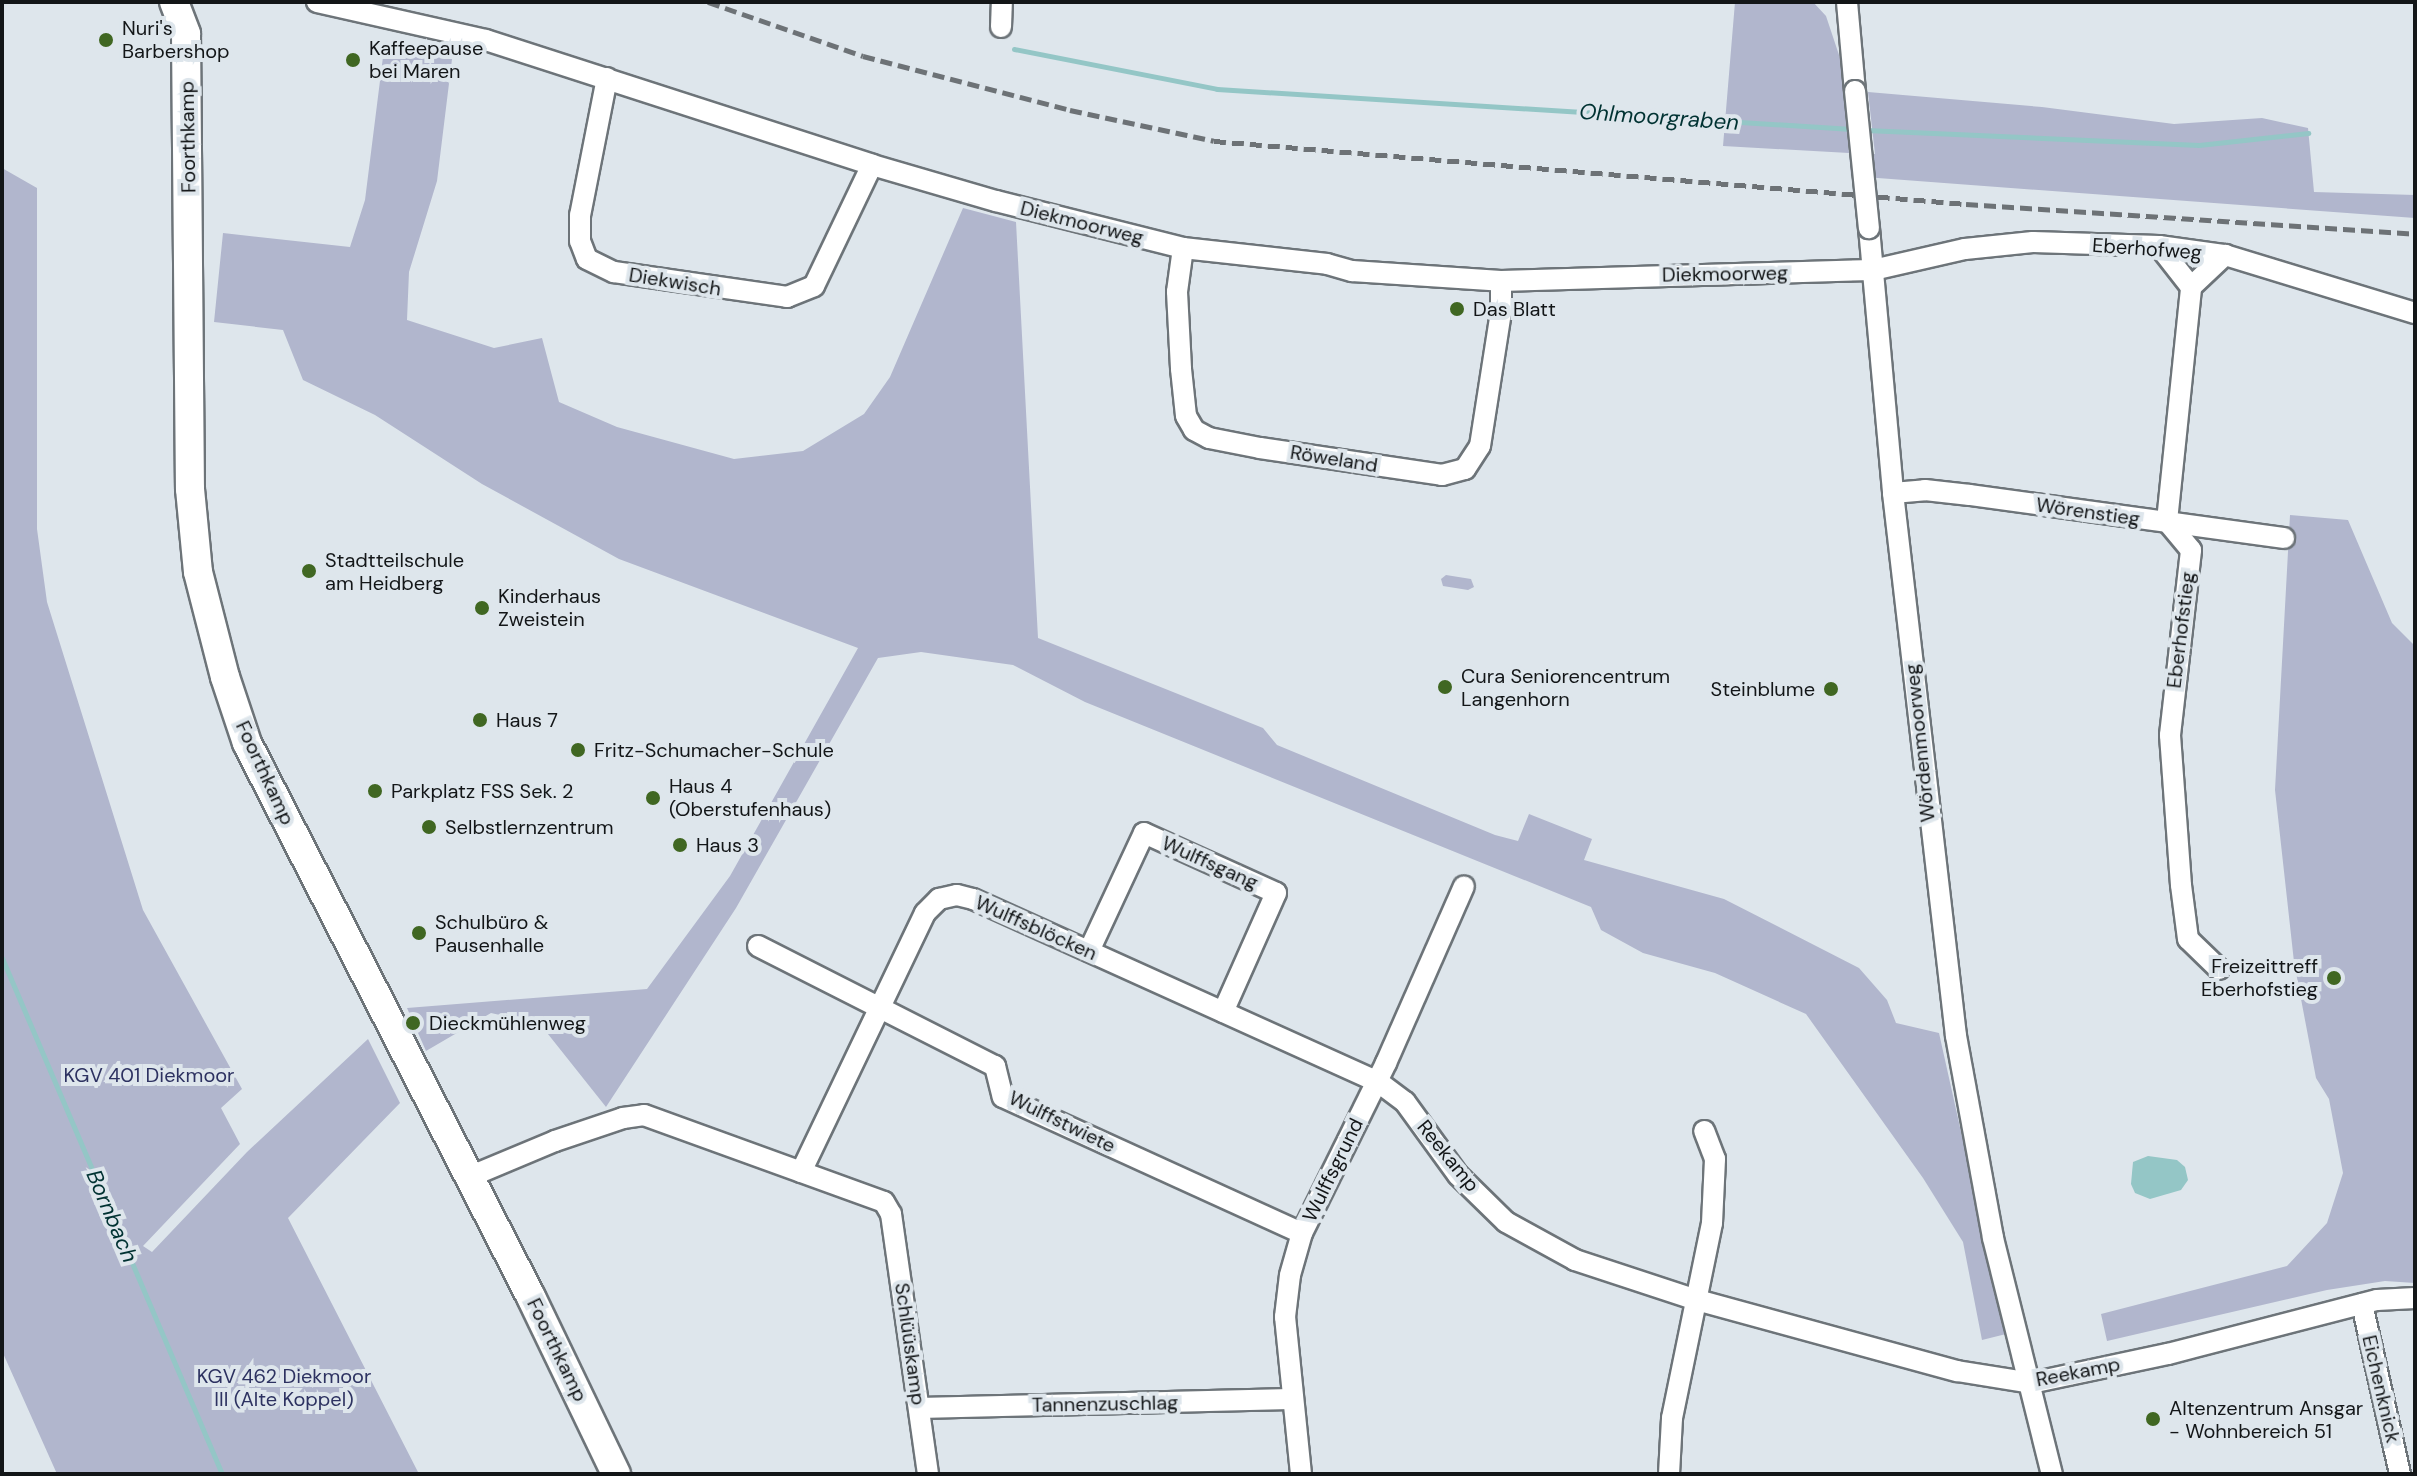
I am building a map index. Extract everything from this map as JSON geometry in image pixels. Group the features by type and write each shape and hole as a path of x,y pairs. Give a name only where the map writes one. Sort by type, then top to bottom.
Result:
{"street":[{"name":"Diekmoorweg","path":"317,2 486,40 872,165 996,201 1183,248 1327,264 1352,271 1501,281 1873,270"},
{"path":"1001,27 1002,2"},
{"name":"Wördenmoorweg","path":"1847,2 1893,493 1956,1036 1993,1238 2052,1474"},
{"name":"Foorthkamp","path":"183,5 187,109 188,461 198,572 211,625 247,743 469,1177 616,1474"},
{"name":"Diekwisch","path":"607,78 582,200 580,241 587,259 614,272 787,297 814,286 872,165"},
{"name":"Eberhofweg","path":"1873,270 1965,249 2033,242 2159,246 2225,255 2415,313"},
{"path":"2159,246 2191,287"},
{"name":"Röweland","path":"1183,248 1177,292 1181,369 1186,416 1194,430 1209,438 1247,445 1442,475 1465,469 1480,446 1501,312 1501,281"},
{"path":"2167,521 2191,287 2225,255"},
{"name":"Wörenstieg","path":"1893,493 1925,490 1955,493 2284,538"},
{"name":"Eberhofstieg","path":"2167,521 2191,550 2170,735 2181,885 2188,939 2219,969"},
{"name":"Wulffsgang","path":"1089,951 1144,833 1276,893 1223,1012"},
{"name":"Wulffsgrund","path":"1301,1474 1285,1317 1290,1275 1302,1233 1377,1081 1464,886"},
{"name":"Wulffsblöcken","path":"801,1172 925,913 939,899 957,895 973,899 1377,1081"},
{"name":"Wulffstwiete","path":"758,946 995,1066 1003,1097 1302,1233"},
{"name":"Reekamp","path":"1377,1081 1405,1102 1458,1175 1506,1222 1575,1260 1697,1300 1957,1371 2031,1383 2168,1354 2362,1304 2415,1298"},
{"path":"469,1177 555,1141 623,1118 644,1115 801,1172"},
{"path":"1669,1474 1672,1418 1712,1223 1715,1159 1704,1131"},
{"name":"Schlüüskamp","path":"801,1172 884,1202 891,1214 928,1474"},
{"name":"Eichenknick","path":"2362,1304 2400,1474"},
{"name":"Tannenzuschlag","path":"919,1408 1291,1399"}],"green space":[{"path":"1735,2 1813,2 1826,16 1840,58 1849,153 1723,146"},
{"path":"385,41 453,51 437,181 409,272 407,320 494,348 542,338 559,402 617,427 734,459 803,451 864,414 890,377 963,208 1016,222 1038,638 1263,728 1277,745 1495,835 1518,841 1529,814 1592,839 1584,860 1724,899 1859,968 1887,1000 1896,1023 1939,1033 2006,1334 1982,1340 1963,1242 1923,1178 1806,1014 1715,973 1643,953 1601,930 1591,907 1085,702 1013,665 921,652 878,658 736,908 606,1107 540,1024 491,1013 426,1051 407,1008 647,989 730,876 858,648 619,559 482,484 375,415 303,380 283,330 214,322 223,233 350,247 365,200"},
{"path":"1868,92 2042,107 2174,124 2262,118 2308,128 2314,192 2415,195 2415,218 1851,176 1849,153 1875,154"},
{"path":"2,168 37,188 37,529 47,602 143,910 242,1089 221,1108 240,1144 143,1246 152,1252 247,1152 368,1039 400,1103 288,1218 419,1474 57,1474 2,1351"},
{"path":"2290,515 2348,520 2392,623 2415,646 2415,1283 2385,1281 2327,1290 2107,1341 2101,1314 2287,1266 2327,1223 2343,1173 2329,1099 2316,1078 2294,962 2275,790"},
{"path":"1446,575 1471,579 1474,587 1468,590 1443,586 1441,579"}],"shaded area":[{"path":"2148,1156 2177,1160 2185,1167 2188,1180 2181,1190 2150,1199 2135,1193 2131,1184 2133,1162"}],"waterway":[{"name":"Ohlmoorgraben","path":"1014,49 1217,89 1852,129"},
{"name":"Ohlmoorgraben","path":"1866,130 2199,145 2308,133"},
{"name":"Bornbach","path":"2,958 222,1474"}],"railway":[{"path":"708,2 863,56 1070,110 1214,141 1966,204 2415,234"}],"place":[{"name":"Nuri's Barbershop","path":"106,40"},
{"name":"Kaffeepause bei Maren","path":"353,60"},
{"name":"Das Blatt","path":"1457,309"},
{"name":"Stadtteilschule am Heidberg","path":"309,571"},
{"name":"Kinderhaus Zweistein","path":"482,608"},
{"name":"Cura Seniorencentrum Langenhorn","path":"1445,687"},
{"name":"Steinblume","path":"1831,689"},
{"name":"Haus 7","path":"480,720"},
{"name":"Fritz-Schumacher-Schule","path":"578,750"},
{"name":"Parkplatz FSS Sek. 2","path":"375,791"},
{"name":"Haus 4 (Oberstufenhaus)","path":"653,798"},
{"name":"Selbstlernzentrum","path":"429,827"},
{"name":"Haus 3","path":"680,845"},
{"name":"Schulbüro & Pausenhalle","path":"419,933"},
{"name":"Freizeittreff Eberhofstieg","path":"2334,978"},
{"name":"Dieckmühlenweg","path":"413,1023"},
{"name":"Altenzentrum Ansgar - Wohnbereich 51","path":"2153,1419"}],"park label":[{"name":"KGV 401 Diekmoor","path":"149,1075"},
{"name":"KGV 462 Diekmoor III (Alte Koppel)","path":"284,1388"}]}
